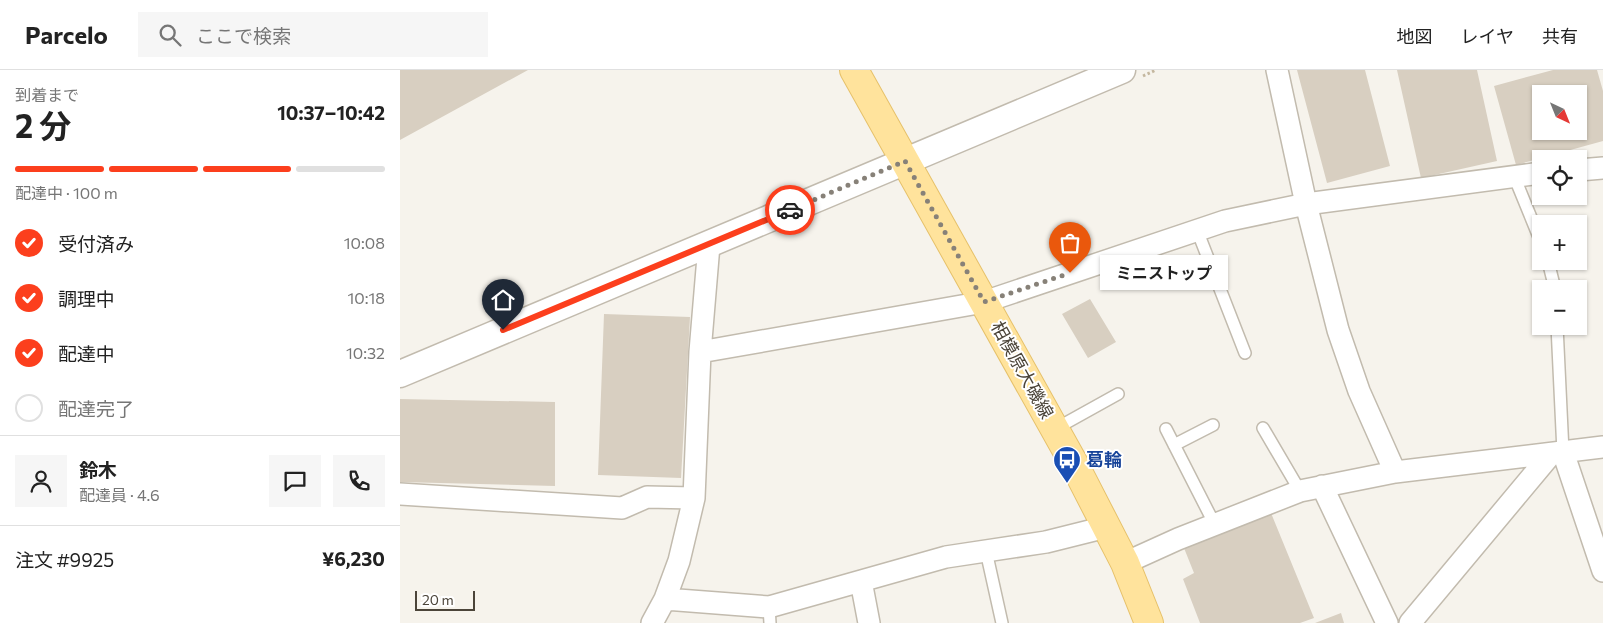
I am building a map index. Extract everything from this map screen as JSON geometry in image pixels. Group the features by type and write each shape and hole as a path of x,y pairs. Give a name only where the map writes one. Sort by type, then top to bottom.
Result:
{"main road":[{"name":"相模原大磯線","path":"854,70 1055,429 1125,563 1149,623"}],"street":[{"path":"400,374 1122,70"},
{"path":"1277,70 1306,204 1338,330 1360,391 1395,472"},
{"path":"1587,169 1603,168"},
{"path":"700,352 984,302 1225,221 1306,204 1532,174"},
{"path":"652,623 665,599 679,561 694,498 700,352 709,245"},
{"path":"1125,563 1300,491 1395,472 1603,447"},
{"path":"1557,453 1603,571"},
{"path":"1410,623 1557,453"},
{"path":"1322,486 1386,623"},
{"path":"400,494 622,508 647,496 694,498"},
{"path":"665,599 770,615 862,581 946,557 1046,542 1106,527"},
{"path":"862,581 869,623"}],"lane":[{"path":"1514,176 1532,220"},
{"path":"1197,230 1245,353"},
{"path":"1557,335 1557,453"},
{"path":"1055,429 1118,394"},
{"path":"1174,445 1213,425"},
{"path":"1263,428 1300,491"},
{"path":"1166,429 1215,525"},
{"path":"986,551 1002,623"}],"building":[{"path":"400,70 528,70 400,140"},
{"path":"1297,70 1365,70 1390,166 1327,183"},
{"path":"1397,70 1477,70 1497,161 1421,178"},
{"path":"1553,70 1597,70 1603,91 1603,141 1570,150 1532,150 1532,161 1516,165 1494,86"},
{"path":"1090,299 1116,342 1088,358 1062,314"},
{"path":"604,314 690,317 681,478 598,475"},
{"path":"400,399 555,402 555,486 400,482"},
{"path":"1271,513 1314,618 1300,623 1200,623 1183,579 1194,573 1184,548"},
{"path":"1341,613 1344,623 1315,623"}],"way so far":[{"path":"790,210 905,161 984,302 1070,273"}],"place":[{"name":"ミニストップ","path":"1070,273"},
{"name":"葛輪","path":"1067,484"}],"route":[{"path":"503,330 790,210"}]}
